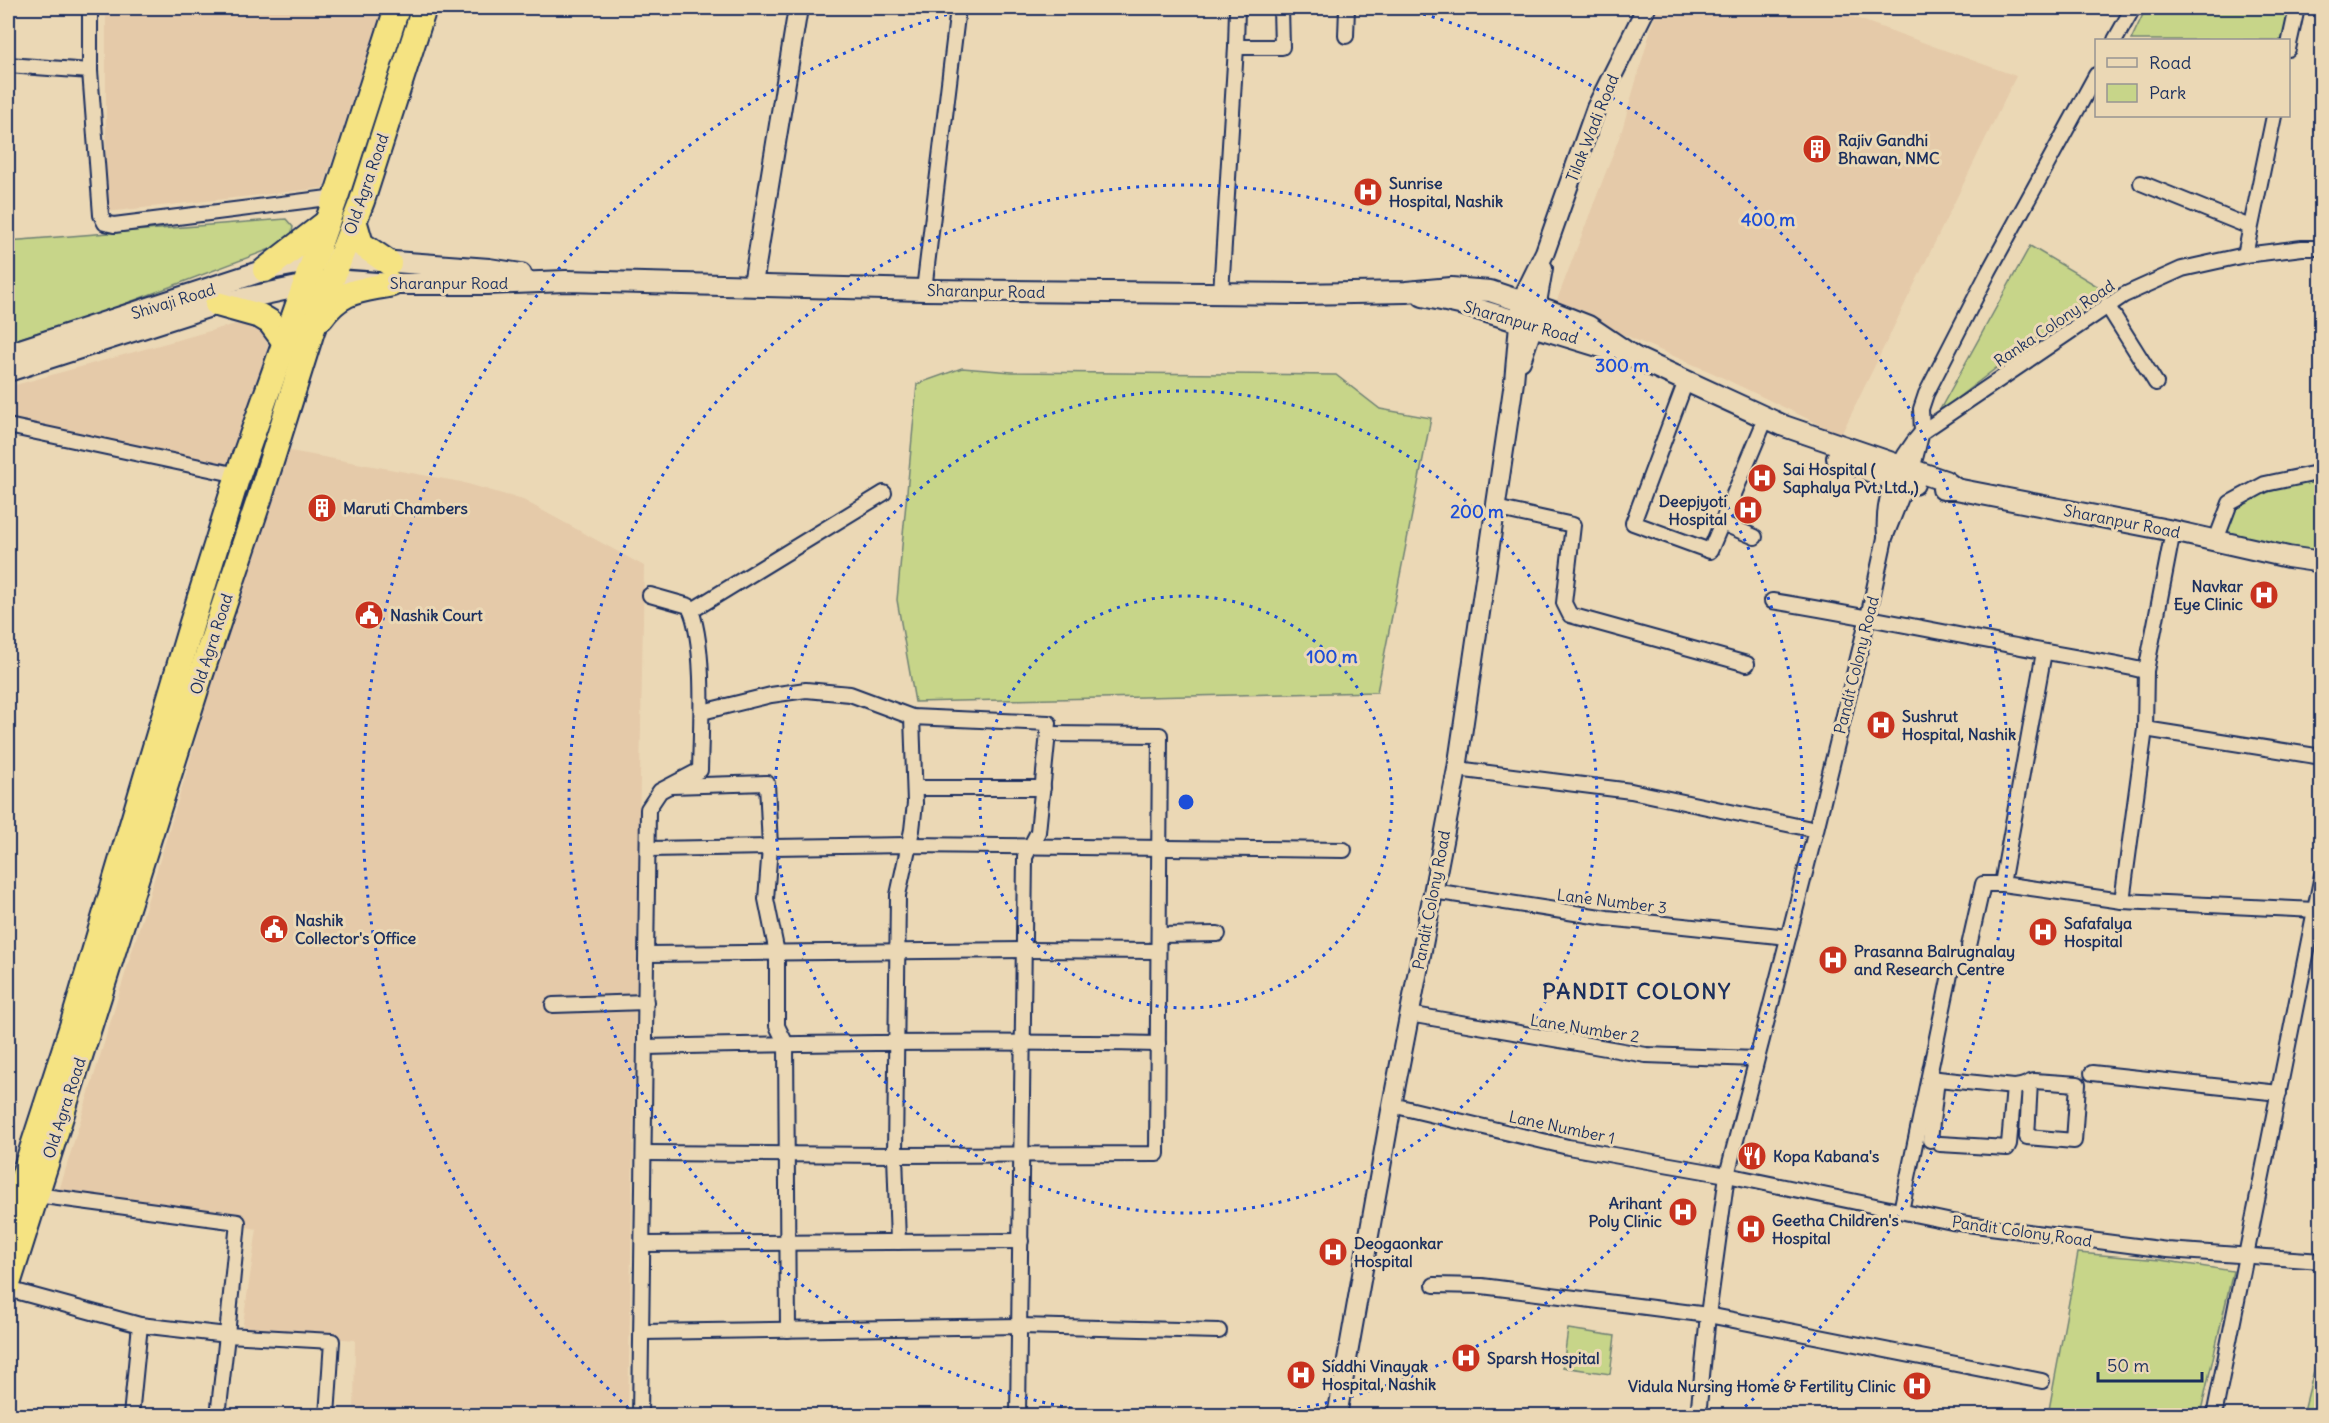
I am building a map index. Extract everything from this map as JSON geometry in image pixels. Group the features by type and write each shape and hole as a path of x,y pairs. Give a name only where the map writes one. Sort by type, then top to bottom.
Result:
{"highway":[{"name":"Old Agra Road","path":"8,1287 14,1228 191,626 238,475 336,197 397,8"},
{"name":"Old Agra Road","path":"14,1228 36,1195 312,331 354,220 424,8"},
{"path":"312,331 338,298 391,274 361,244 354,220"},
{"path":"265,270 327,221"},
{"path":"217,304 260,316 270,322 284,341"}],"main road":[{"name":"Sharanpur Road","path":"340,258 391,274 487,284 566,280 924,290 1221,294 1406,292 1451,288 1532,294 1556,323"},
{"name":"Shivaji Road","path":"8,354 265,270 340,258"},
{"name":"Sharanpur Road","path":"331,280 391,274"},
{"name":"Shivaji Road","path":"8,371 217,304 331,280"},
{"name":"Sharanpur Road","path":"1406,292 1496,315 1524,334 1556,323 1588,326 1634,357 1775,422 1822,452 1902,474 1934,489 1956,489 2322,562"},
{"name":"Sharanpur Road","path":"2288,557 2322,575"}],"street":[{"path":"90,8 90,71 100,215 105,224 114,225 211,214 336,197"},
{"path":"753,284 798,8"},
{"path":"924,290 958,8"},
{"path":"1221,294 1238,8"},
{"path":"1236,47 1282,47 1281,8"},
{"path":"1346,36 1347,8"},
{"name":"Tilak Wadi Road","path":"1524,334 1532,294 1545,252 1596,108 1645,8"},
{"path":"2116,39 2133,8"},
{"path":"2290,44 2297,8"},
{"path":"8,65 90,71"},
{"path":"1922,432 1921,409 1930,384 1989,271 2095,79"},
{"path":"2245,255 2274,117"},
{"path":"2141,183 2250,227"},
{"name":"Ranka Colony Road","path":"1902,474 1911,445 1922,432 2107,305 2182,269 2245,255 2302,248 2322,248"},
{"path":"2107,305 2156,383"},
{"name":"Pandit Colony Road","path":"1337,1416 1392,1105 1457,769 1514,382 1524,334"},
{"path":"1686,381 1633,524 1710,551 1722,523 1775,422"},
{"path":"8,426 238,475"},
{"path":"2216,540 2230,502 2265,484 2322,472"},
{"name":"Pandit Colony Road","path":"1698,1416 1708,1315 1727,1175 1869,617 1885,538 1893,524 1902,474"},
{"path":"691,611 884,493"},
{"path":"1495,508 1573,525 1564,603 1570,615 1747,664"},
{"path":"1722,523 1755,537"},
{"path":"2121,901 2145,729 2146,671 2173,531"},
{"path":"640,1416 643,1332 648,808 660,790 700,770 702,712 697,633 691,611 688,606 650,595"},
{"path":"1772,601 1869,617 2044,652 2101,660 2146,671"},
{"path":"2002,884 2044,652"},
{"path":"702,712 771,694 806,690 850,694 912,717 1049,723 1038,832 1024,857 1018,1415"},
{"path":"898,1242 895,1155 896,951 898,896 914,812 912,717"},
{"path":"2145,729 2322,757"},
{"path":"645,1153 1157,1154 1160,735 1048,734"},
{"path":"1457,769 1631,791 1816,830"},
{"path":"666,787 767,783 770,847 766,899 777,953 777,1026 786,1044 788,1330"},
{"path":"915,788 1043,788"},
{"path":"648,849 909,844 1344,850"},
{"path":"2214,1416 2322,875"},
{"path":"1969,946 1983,884 2002,884 2121,901 2315,910"},
{"name":"Lane Number 3","path":"1433,891 1607,918 1788,937"},
{"path":"1158,935 1218,934"},
{"path":"646,954 1158,951"},
{"path":"1901,1212 1929,1101 1953,960"},
{"path":"553,1005 646,1002"},
{"name":"Lane Number 2","path":"1409,1014 1646,1055 1756,1059"},
{"path":"646,1047 1023,1042 1158,1044"},
{"path":"2092,1073 2279,1093"},
{"path":"1933,1078 2014,1087 2025,1087 2030,1082 2078,1084 2074,1141 2027,1137 2030,1082"},
{"path":"1929,1101 1935,1142 2007,1148 2014,1087"},
{"name":"Lane Number 1","path":"1392,1105 1568,1147 1727,1175"},
{"name":"Pandit Colony Road","path":"1727,1175 1952,1222 2145,1247 2322,1261"},
{"path":"36,1195 238,1222 218,1416"},
{"path":"644,1244 1021,1241"},
{"path":"1434,1285 1482,1286 1708,1315 2042,1381"},
{"path":"8,1287 140,1325 227,1335 332,1341 327,1416"},
{"path":"131,1416 140,1325"},
{"path":"643,1332 1020,1326 1219,1331"}],"shaded area":[{"path":"106,8 383,8 323,188 106,212"},
{"path":"1657,8 1828,8 2016,76 1841,435 1713,373 1564,309 1557,300 1622,130"},
{"path":"257,323 268,345 234,466 8,422 8,387 235,324"},
{"path":"279,449 461,482 523,500 644,566 628,1415 354,1415 355,1340 242,1330 257,1229 59,1191 186,774"}],"green space":[{"path":"2146,8 2290,8 2282,39 2131,39"},
{"path":"286,219 293,227 291,237 281,245 106,311 8,342 8,241"},
{"path":"2030,246 2109,293 2022,348 1938,413"},
{"path":"962,368 1012,372 1336,375 1380,409 1431,418 1377,692 915,702 897,600 917,384"},
{"path":"2321,479 2321,554 2224,534 2233,508 2276,490"},
{"path":"2078,1253 2160,1260 2233,1271 2200,1415 2048,1415"},
{"path":"1568,1329 1615,1336 1610,1374 1563,1367"},
{"path":"2321,1342 2321,1415 2303,1415"}],"place":[{"name":"Rajiv Gandhi Bhawan, NMC","path":"1817,149"},
{"name":"Sunrise Hospital, Nashik","path":"1368,192"},
{"name":"Sai Hospital ( Saphalya Pvt. Ltd.,)","path":"1762,478"},
{"name":"Maruti Chambers","path":"322,508"},
{"name":"Deepjyoti Hospital","path":"1748,510"},
{"name":"Navkar Eye Clinic","path":"2264,595"},
{"name":"Nashik Court","path":"369,615"},
{"name":"Sushrut Hospital, Nashik","path":"1881,725"},
{"name":"Nashik Collector's Office","path":"274,929"},
{"name":"Safafalya Hospital","path":"2043,932"},
{"name":"Prasanna Balrugnalay and Research Centre","path":"1833,960"},
{"name":"Kopa Kabana's","path":"1752,1156"},
{"name":"Arihant Poly Clinic","path":"1683,1212"},
{"name":"Geetha Children's Hospital","path":"1751,1229"},
{"name":"Deogaonkar Hospital","path":"1333,1252"},
{"name":"Sparsh Hospital","path":"1466,1358"},
{"name":"Siddhi Vinayak Hospital, Nashik","path":"1301,1375"},
{"name":"Vidula Nursing Home & Fertility Clinic","path":"1917,1386"}],"district":[{"name":"PANDIT COLONY","path":"1637,991"}]}
